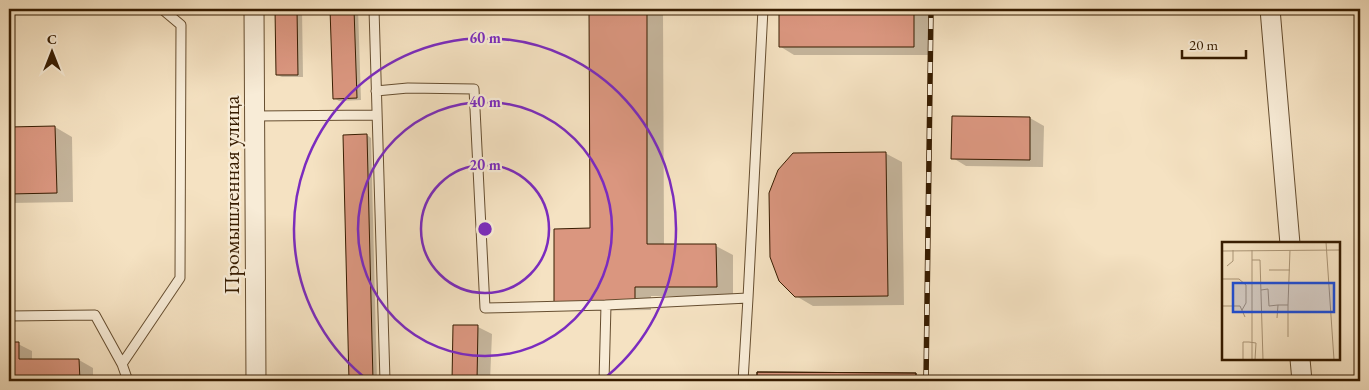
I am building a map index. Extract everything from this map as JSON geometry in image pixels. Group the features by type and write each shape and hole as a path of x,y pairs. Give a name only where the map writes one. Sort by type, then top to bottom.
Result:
{"street":[{"name":"Промышленная улица","path":"254,9 256,381"},
{"path":"1270,9 1290,242"},
{"path":"1300,360 1302,381"}],"lane":[{"path":"122,364 180,278 180,25 162,9"},
{"path":"374,9 385,381"},
{"path":"743,381 763,9"},
{"path":"376,91 408,88 474,89 485,308 606,305 748,298"},
{"path":"255,116 377,115"},
{"path":"604,381 606,305"},
{"path":"9,316 95,315 122,364 128,381"}],"building":[{"path":"275,9 297,9 298,75 276,75"},
{"path":"330,9 354,9 357,98 333,99"},
{"path":"589,9 647,9 647,244 716,244 717,287 635,287 635,302 554,302 554,229 590,228"},
{"path":"779,9 914,9 914,47 779,47"},
{"path":"952,116 1030,117 1030,160 951,159"},
{"path":"55,126 57,193 9,194 9,127"},
{"path":"367,134 373,381 349,381 343,135"},
{"path":"886,152 888,296 795,297 779,281 770,257 769,193 778,170 793,153"},
{"path":"453,325 478,325 477,381 452,381"},
{"path":"9,342 19,342 19,359 79,359 80,381 9,381"},
{"path":"757,372 916,373 916,381 757,381"},
{"path":"757,372 916,373 916,381 757,381"}],"railway":[{"path":"926,381 931,9"}]}
